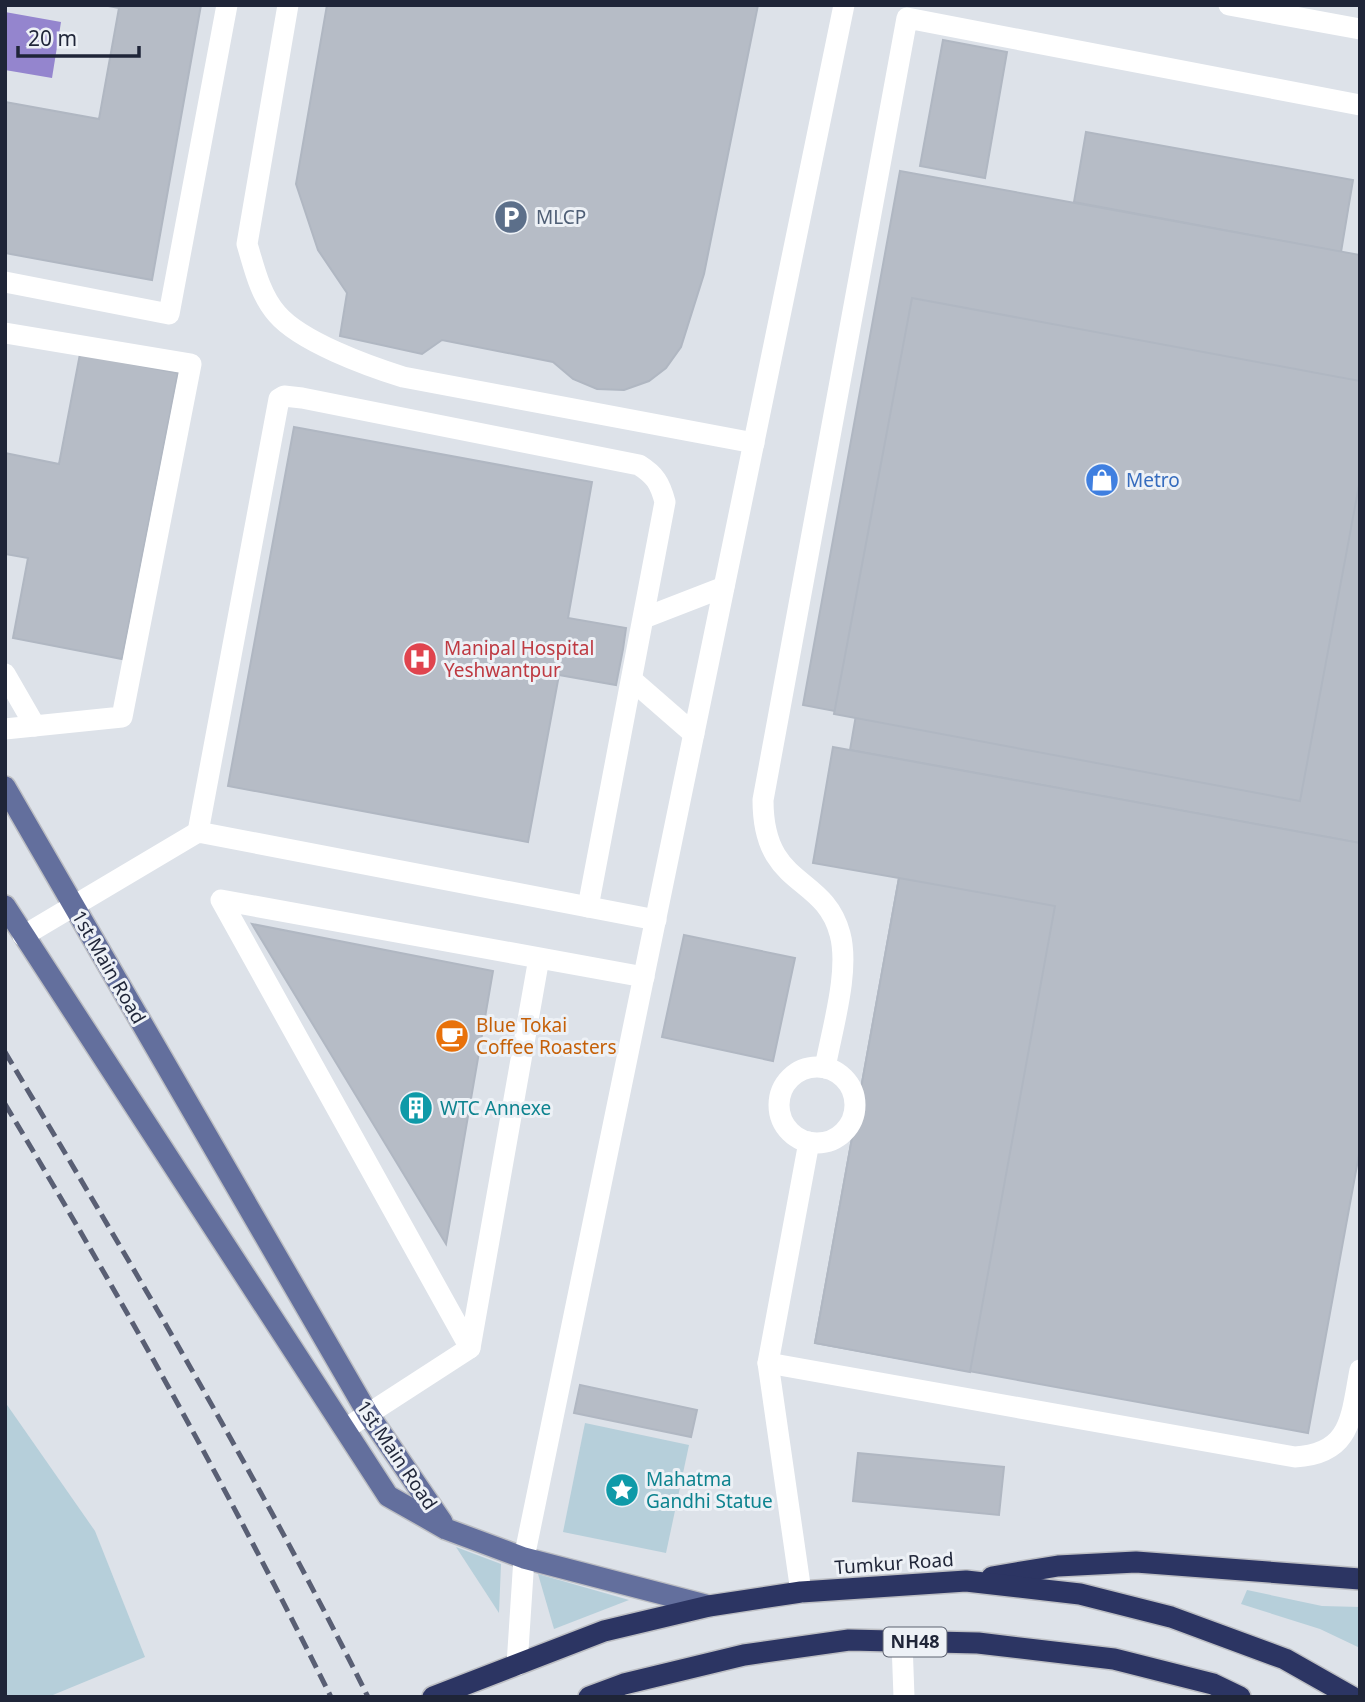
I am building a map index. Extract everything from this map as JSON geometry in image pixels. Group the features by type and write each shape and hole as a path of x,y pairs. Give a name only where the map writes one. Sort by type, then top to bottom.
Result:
{"highway":[{"path":"966,1581 1058,1566 1136,1562 1360,1579"},
{"name":"Tumkur Road","path":"433,1697 604,1631 709,1606 801,1592 966,1581 1080,1594 1171,1617 1285,1659 1352,1697"},
{"name":"NH48","path":"589,1697 624,1684 744,1655 849,1640 978,1643 1114,1659 1213,1684 1240,1697"}],"main road":[{"name":"1st Main Road","path":"5,787 368,1414 446,1529"},
{"name":"1st Main Road","path":"5,906 388,1496 446,1529"},
{"path":"446,1529 524,1558 709,1606"}],"lane":[{"path":"5,282 169,314 227,5"},
{"path":"288,5 247,244 257,278 277,314 354,362 403,377 754,443"},
{"path":"517,1665 524,1558 844,5"},
{"path":"1229,5 1360,29"},
{"path":"1277,5 1360,20"},
{"path":"825,1068 844,962 840,932 826,905 786,871 774,856 765,830 763,800 907,18 1360,105"},
{"path":"5,333 191,364 122,717 5,729"},
{"path":"198,832 279,399 284,396 639,465 654,475 665,502 588,907"},
{"path":"644,618 724,587"},
{"path":"5,674 35,726"},
{"path":"632,680 694,734"},
{"path":"23,936 75,908 198,832 656,920"},
{"path":"470,1348 221,900 644,977"},
{"path":"345,1429 470,1348 538,958"},
{"path":"810,1068 825,1068 839,1074 850,1085 855,1112 850,1125 841,1135 829,1142 809,1142 787,1129 780,1115 779,1100 785,1085 795,1073 810,1068"},
{"path":"801,1592 768,1363 809,1142"},
{"path":"768,1363 1295,1457 1322,1452 1343,1436 1349,1426 1360,1370"},
{"path":"902,1642 904,1697"}],"shaded area":[{"path":"5,12 61,22 52,78 5,70"},
{"path":"5,1402 95,1531 145,1657 48,1697 5,1697"},
{"path":"585,1423 689,1445 666,1553 563,1532"},
{"path":"456,1547 501,1564 499,1613"},
{"path":"538,1574 629,1600 554,1629"},
{"path":"1247,1590 1322,1606 1360,1607 1360,1648 1320,1629 1241,1604"}],"building":[{"path":"103,5 201,5 152,280 5,253 5,102 99,119 119,8"},
{"name":"MLCP","path":"327,5 758,5 704,274 681,347 666,368 649,381 624,390 597,389 573,379 553,362 442,340 422,354 340,336 347,293 318,250 296,184"},
{"path":"943,40 1007,52 985,178 920,166"},
{"path":"1086,132 1353,180 1341,252 1074,202"},
{"name":"Metro","path":"900,171 1360,255 1360,843 850,750 856,715 803,705"},
{"name":"Metro","path":"912,298 1360,381 1360,480 1300,801 834,714"},
{"path":"80,354 178,373 122,659 13,638 28,558 5,554 5,453 59,464"},
{"path":"294,427 592,482 568,618 626,628 623,649 616,685 559,675 528,842 228,786"},
{"path":"833,747 1360,843 1360,1149 1308,1433 815,1343 899,878 813,863"},
{"path":"899,878 1055,906 970,1372 815,1343"},
{"name":"WTC Annexe","path":"252,924 493,971 446,1244"},
{"path":"684,935 795,958 773,1061 662,1037"},
{"path":"580,1385 697,1410 691,1437 574,1413"},
{"path":"858,1453 1004,1467 999,1515 853,1501"}],"railway":[{"path":"5,1052 238,1452 368,1697"},
{"path":"5,1104 174,1397 331,1697"}],"place":[{"name":"MLCP","path":"511,217"},
{"name":"Metro","path":"1102,480"},
{"name":"Manipal Hospital Yeshwantpur","path":"420,659"},
{"name":"Blue Tokai Coffee Roasters","path":"452,1036"},
{"name":"WTC Annexe","path":"416,1108"},
{"name":"Mahatma Gandhi Statue","path":"622,1490"}]}
